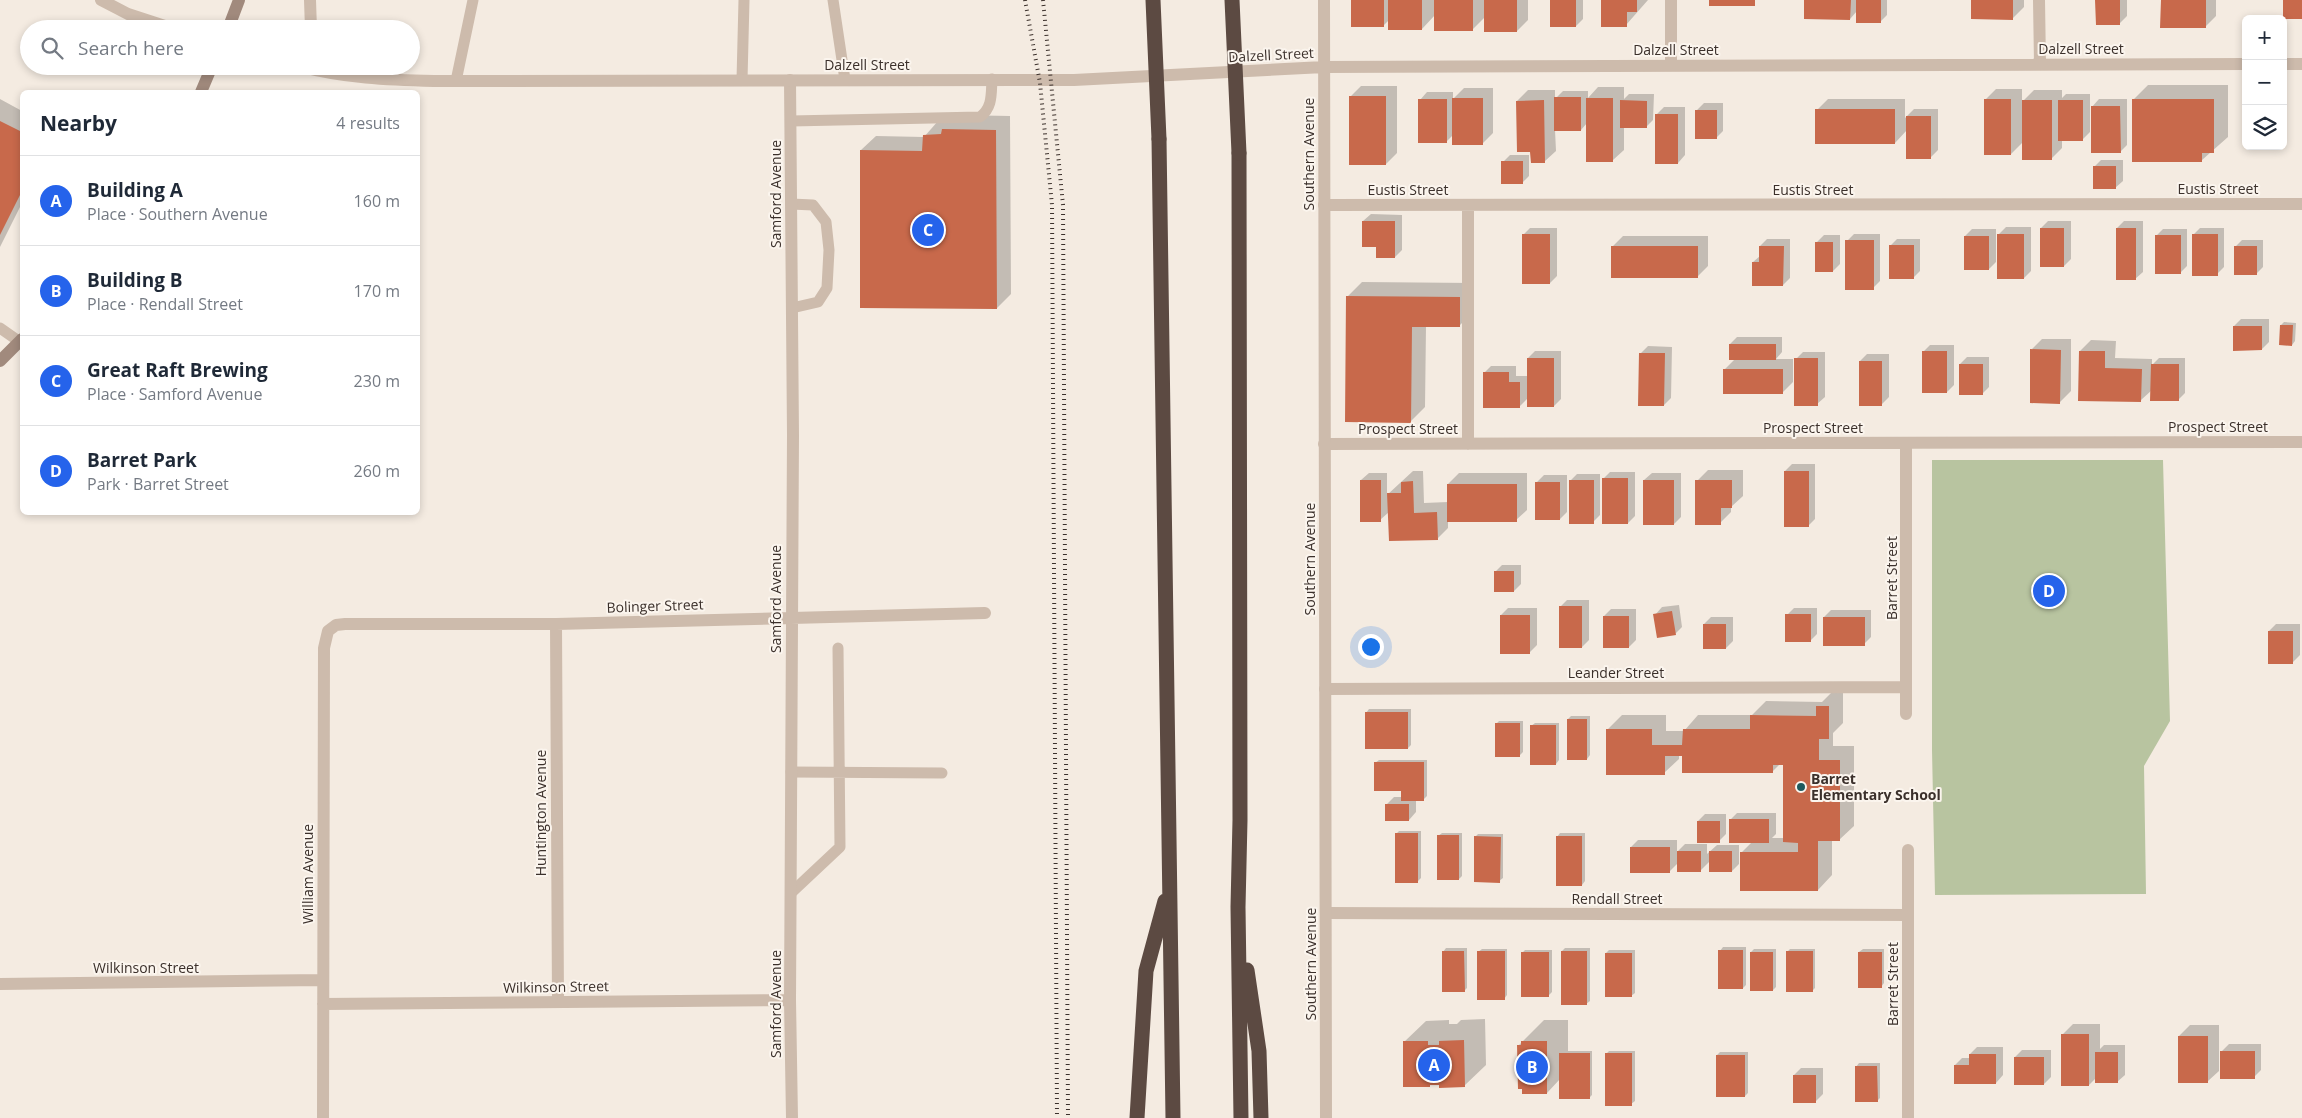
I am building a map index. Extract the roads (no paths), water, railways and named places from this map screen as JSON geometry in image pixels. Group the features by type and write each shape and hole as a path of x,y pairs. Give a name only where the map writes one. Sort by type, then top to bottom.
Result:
{"highway":[{"path":"1153,0 1159,139 1172,1118"},
{"path":"1232,0 1239,153 1240,820 1238,907 1241,1118"},
{"path":"1136,1118 1146,971 1170,885"},
{"path":"1238,907 1259,1051 1261,1118"}],"main road":[{"path":"231,20 239,0"},
{"path":"201,90 208,75"},
{"path":"0,361 20,341"}],"street":[{"path":"101,0 128,14 146,20"},
{"path":"310,0 311,20"},
{"name":"Southern Avenue","path":"1324,0 1326,1118"},
{"path":"1671,0 1671,65"},
{"path":"2039,0 2040,64"},
{"name":"Dalzell Street","path":"345,75 398,80 456,81 1074,80 1324,67 2242,64"},
{"path":"2287,64 2302,64"},
{"name":"Samford Avenue","path":"790,80 792,308 790,1000 792,1118"},
{"name":"Eustis Street","path":"1324,205 2302,204"},
{"path":"1468,205 1468,444"},
{"name":"Prospect Street","path":"1324,444 2302,442"},
{"name":"Barret Street","path":"1906,443 1906,714"},
{"name":"Bolinger Street","path":"328,631 336,625 344,624 556,624 985,613"},
{"name":"Huntington Avenue","path":"556,624 558,1002"},
{"name":"William Avenue","path":"323,1118 324,648 328,631"},
{"name":"Leander Street","path":"1325,689 1906,686"},
{"name":"Barret Street","path":"1908,850 1908,1118"},
{"name":"Rendall Street","path":"1326,913 1908,915"},
{"name":"Wilkinson Street","path":"0,984 323,980"},
{"name":"Wilkinson Street","path":"323,1004 790,1000"}],"lane":[{"path":"456,81 473,0"},
{"path":"742,80 744,0"},
{"path":"833,0 845,80"},
{"path":"791,121 980,117 988,111 992,79"},
{"path":"791,204 813,205 826,222 828,250 826,288 818,302 792,308"},
{"path":"0,328 20,339"},
{"path":"791,893 840,847 838,648"},
{"path":"791,772 942,773"}],"railway":[{"path":"1025,0 1040,83 1052,205 1057,1118"},
{"path":"1043,0 1063,205 1068,1118"}],"place":[{"name":"Great Raft Brewing","path":"928,230"},
{"name":"Barret Park","path":"2049,591"},
{"name":"Barret Elementary School","path":"1801,787"},
{"name":"Building A","path":"1434,1065"},
{"name":"Building B","path":"1532,1067"}]}
